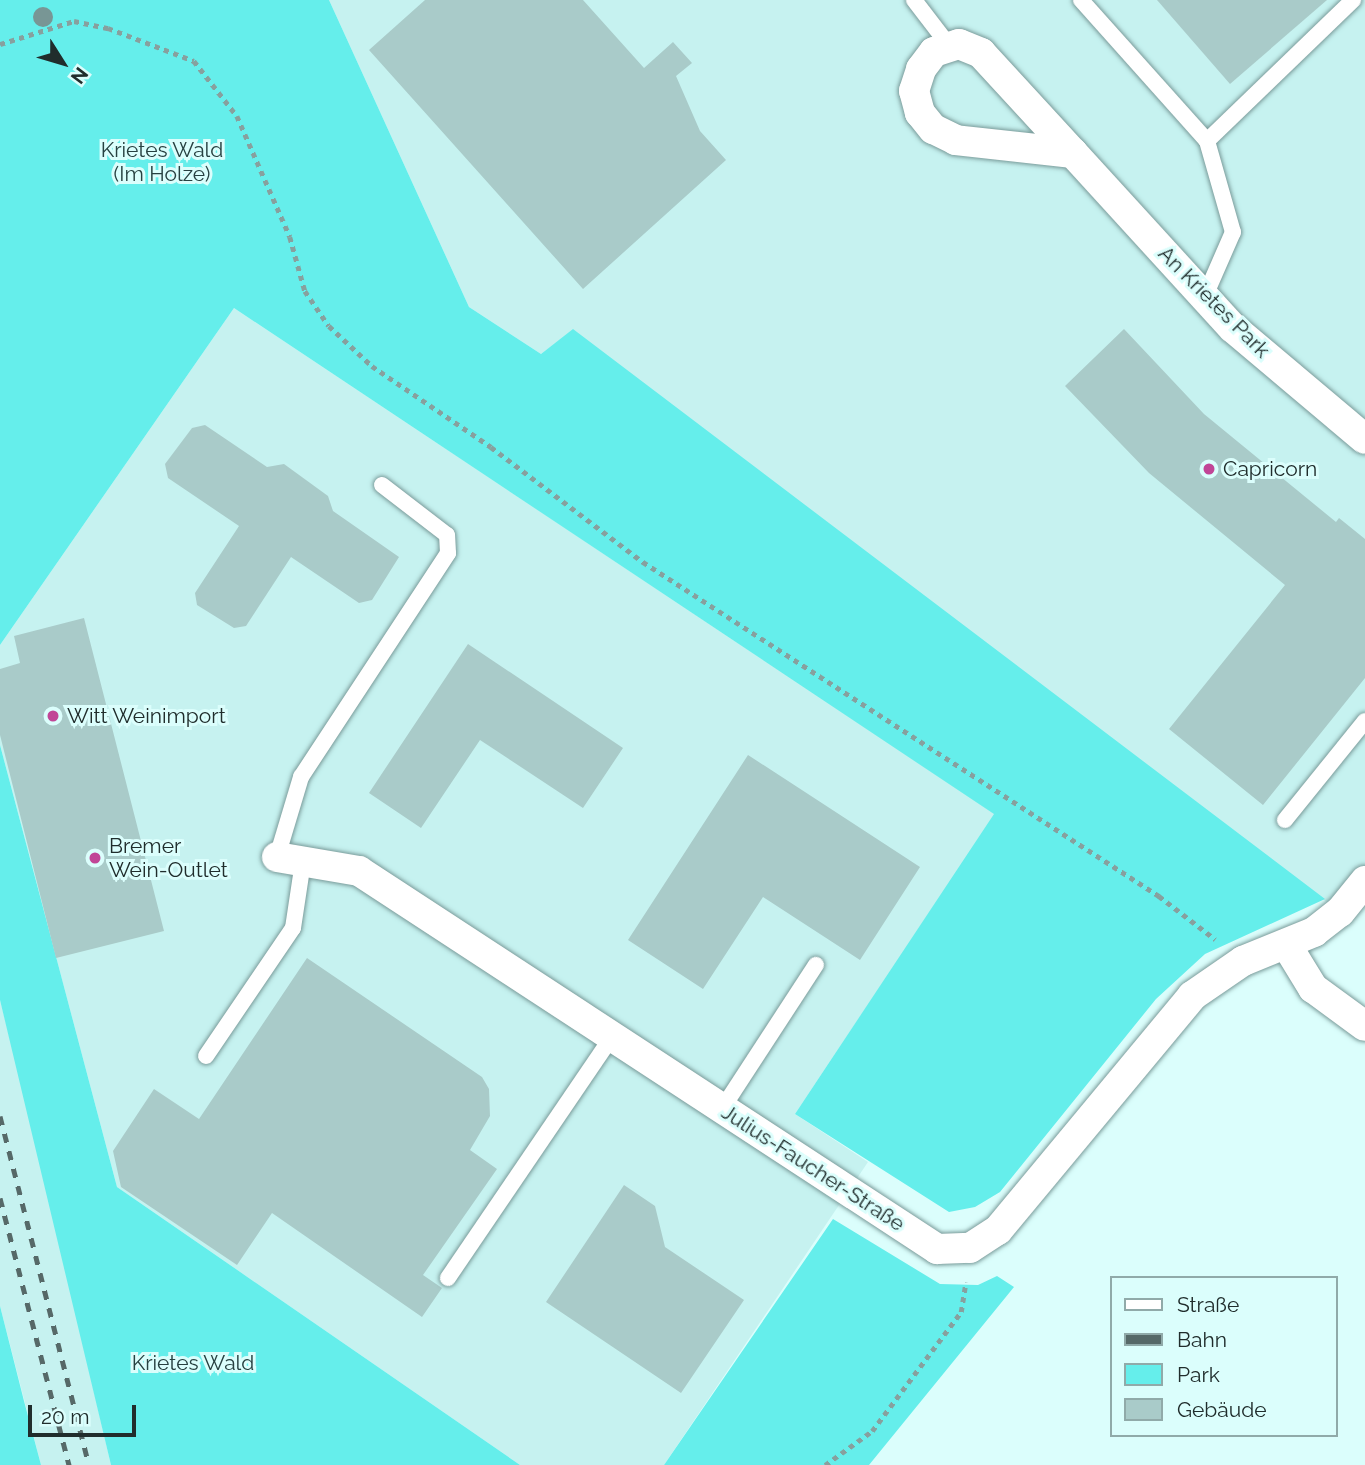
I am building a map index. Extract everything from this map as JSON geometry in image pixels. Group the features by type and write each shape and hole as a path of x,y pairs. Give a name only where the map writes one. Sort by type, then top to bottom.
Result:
{"street":[{"name":"An Krietes Park","path":"950,47 959,44 981,53 1233,328 1365,439"},
{"path":"950,47 934,52 921,69 914,91 920,113 933,129 956,140 1073,153"},
{"name":"Julius-Faucher-Straße","path":"290,859 359,871 937,1249 970,1248"},
{"path":"970,1248 998,1230 1192,996 1244,961 1286,944 1332,919 1365,881"},
{"path":"1286,944 1313,988 1365,1026"}],"lane":[{"path":"915,0 950,47"},
{"path":"1081,0 1207,141 1233,233 1205,296"},
{"path":"1207,141 1353,0"},
{"path":"206,1056 293,928 290,859 301,777 448,553 447,535 382,485"},
{"path":"1285,820 1365,721"},
{"path":"722,1109 816,965"},
{"path":"448,1278 612,1037"}],"path":[{"path":"0,44 74,21 108,28 194,61 237,116 290,237 305,291 329,326 372,366 491,447 643,562 1159,896 1244,961"},
{"path":"825,1465 872,1431 961,1312 970,1248"}],"shaded area":[{"path":"329,0 1365,0 1365,881 1340,912 573,330 541,354 469,307"},
{"path":"234,308 995,814 795,1114 868,1162 664,1465 520,1465 117,1187 0,745 0,645"},
{"path":"0,1000 32,1125 111,1465 41,1465 0,1306"}],"green space":[{"name":"Krietes Wald (Im Holze)","path":"0,0 329,0 469,307 541,354 573,329 1325,899 1205,954 1156,999 1000,1192 975,1207 949,1212 795,1114 994,814 234,308 0,645"},
{"name":"Krietes Wald","path":"0,745 117,1187 520,1465 111,1465 0,1000"},
{"path":"833,1219 940,1284 978,1285 997,1276 1014,1287 869,1465 664,1465"},
{"path":"0,1306 24,1401 41,1465 0,1465"}],"building":[{"path":"425,0 583,0 644,68 673,42 692,63 676,76 700,131 726,160 583,289 369,50"},
{"path":"1157,0 1327,0 1230,84"},
{"path":"1124,329 1204,414 1336,522 1339,518 1365,539 1365,678 1263,805 1169,729 1285,585 1149,473 1065,386"},
{"path":"205,425 267,467 284,464 328,496 333,511 399,557 372,600 359,603 291,557 246,626 234,628 197,605 195,593 239,526 168,478 165,464 192,428"},
{"path":"84,618 164,931 56,958 0,735 0,669 20,663 14,636"},
{"path":"468,644 623,748 583,808 480,740 421,828 369,793"},
{"path":"748,755 920,867 860,960 763,897 703,989 628,940"},
{"path":"307,958 482,1077 489,1089 490,1116 470,1150 497,1169 423,1275 442,1288 422,1317 272,1213 237,1265 121,1187 113,1151 154,1089 199,1119"},
{"path":"624,1185 655,1206 665,1247 744,1300 681,1393 546,1302"}],"railway":[{"path":"0,1116 89,1465"},
{"path":"0,1198 69,1465"}],"place":[{"name":"Capricorn","path":"1209,469"},
{"name":"Witt Weinimport","path":"53,716"},
{"name":"Bremer Wein-Outlet","path":"95,858"}]}
